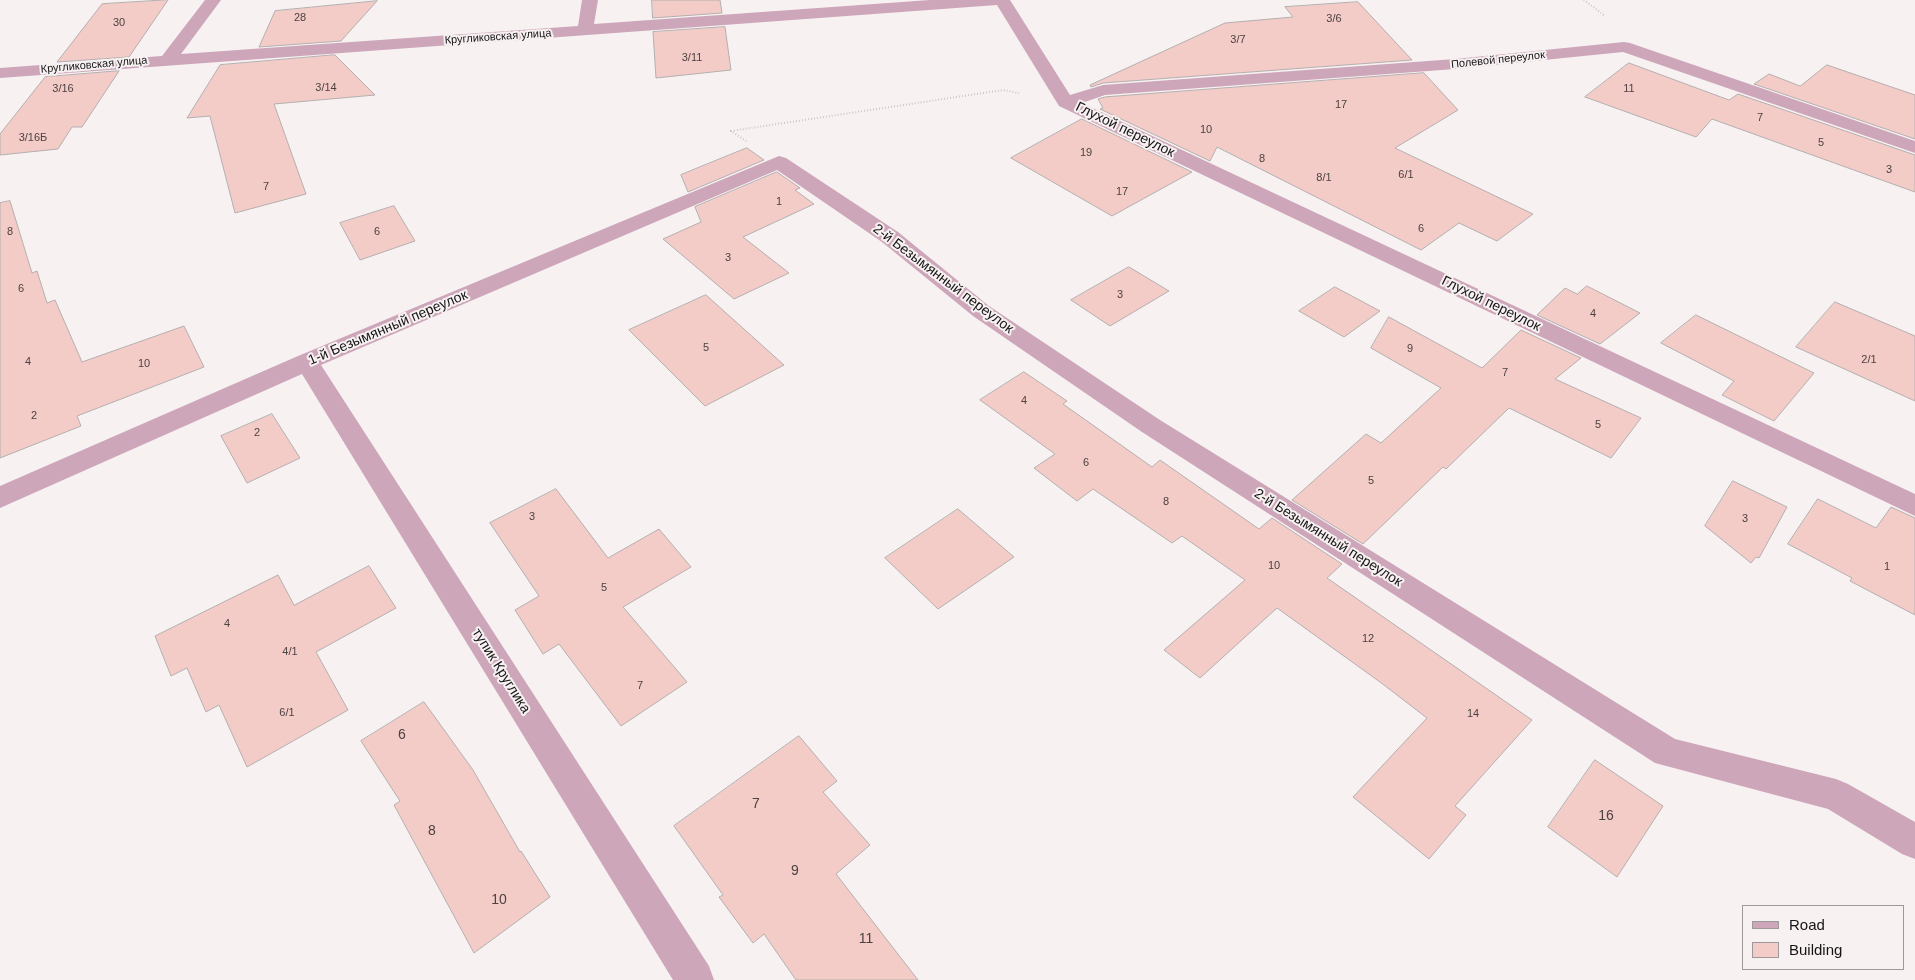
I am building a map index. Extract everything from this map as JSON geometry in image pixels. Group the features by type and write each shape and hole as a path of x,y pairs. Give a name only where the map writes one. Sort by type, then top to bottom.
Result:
{"street":[{"path":"169,59 214,0"},
{"path":"585,31 590,0"},
{"name":"Кругликовская улица","path":"0,73 169,59 585,31 955,1 996,0"},
{"path":"1002,0 1066,102"},
{"name":"Полевой переулок","path":"1066,102 1103,90 1456,64 1624,47 1915,147"},
{"name":"Глухой переулок","path":"1066,102 1915,506"},
{"name":"1-й Безымянный переулок","path":"0,498 307,362 779,162"},
{"name":"2-й Безымянный переулок","path":"779,162 890,237 981,311 1151,426 1667,752 1836,795 1915,842"},
{"name":"тупик Круглика","path":"307,362 695,980"}],"path":[{"path":"779,162 731,131 1003,90 1066,102"}],"building":[{"path":"168,0 129,57 57,62 102,4"},
{"path":"652,0 720,0 722,13 653,18"},
{"path":"377,1 341,41 259,47 275,11"},
{"path":"1358,2 1412,60 1103,83 1091,87 1090,85 1225,23 1293,17 1285,7"},
{"path":"725,27 731,70 656,78 653,32"},
{"path":"335,55 375,95 274,104 306,194 235,213 210,116 187,118 220,65"},
{"path":"1629,63 1729,100 1738,94 1915,155 1915,192 1712,119 1696,137 1585,97"},
{"path":"1827,65 1915,95 1915,139 1754,84 1769,74 1800,86"},
{"path":"119,71 82,127 72,127 58,149 0,155 0,134 45,77"},
{"path":"1424,73 1458,110 1395,148 1533,214 1497,241 1459,223 1421,250 1217,147 1210,161 1100,109 1103,108 1098,99 1105,97"},
{"path":"1082,119 1192,172 1112,216 1011,158"},
{"path":"747,148 764,160 688,192 681,175"},
{"path":"777,172 800,188 795,190 814,204 743,237 789,273 734,299 663,239 701,222 695,207"},
{"path":"10,201 32,273 37,271 47,303 55,300 82,362 184,326 204,367 77,416 81,426 0,458 0,203"},
{"path":"394,206 415,241 360,260 340,223"},
{"path":"1129,267 1169,291 1110,326 1071,300"},
{"path":"1587,286 1640,313 1600,344 1537,315 1565,288 1577,294"},
{"path":"1335,287 1380,311 1344,337 1299,311"},
{"path":"706,295 784,365 705,406 629,330"},
{"path":"1835,302 1915,336 1915,401 1796,347"},
{"path":"1696,315 1814,373 1774,421 1722,395 1734,381 1661,343"},
{"path":"1389,317 1482,368 1521,330 1581,358 1555,379 1641,418 1611,458 1509,408 1446,469 1443,467 1363,544 1292,500 1366,434 1381,443 1441,388 1371,348"},
{"path":"1024,372 1067,401 1063,404 1152,467 1160,460 1259,529 1272,518 1342,564 1327,578 1532,720 1455,806 1466,815 1429,859 1353,797 1427,718 1277,608 1200,678 1164,650 1245,580 1182,536 1172,543 1093,489 1077,501 1034,468 1055,454 980,400"},
{"path":"272,414 300,458 247,483 221,436"},
{"path":"1733,481 1787,507 1759,558 1756,557 1751,563 1705,526"},
{"path":"556,489 608,558 659,529 691,567 623,607 687,682 621,726 559,644 543,654 515,610 539,596 490,523"},
{"path":"1818,499 1876,528 1891,507 1915,518 1915,615 1850,581 1852,578 1788,544"},
{"path":"958,509 1014,557 938,609 885,558"},
{"path":"369,566 396,608 316,652 348,710 247,767 219,705 206,712 187,668 171,676 155,636 278,575 294,605"},
{"path":"424,702 473,770 520,852 550,897 474,953 394,805 400,801 361,741"},
{"path":"799,736 837,781 823,792 870,845 836,874 918,980 796,980 764,934 753,943 719,897 723,895 674,826"},
{"path":"1595,760 1663,806 1617,877 1548,827"}]}
